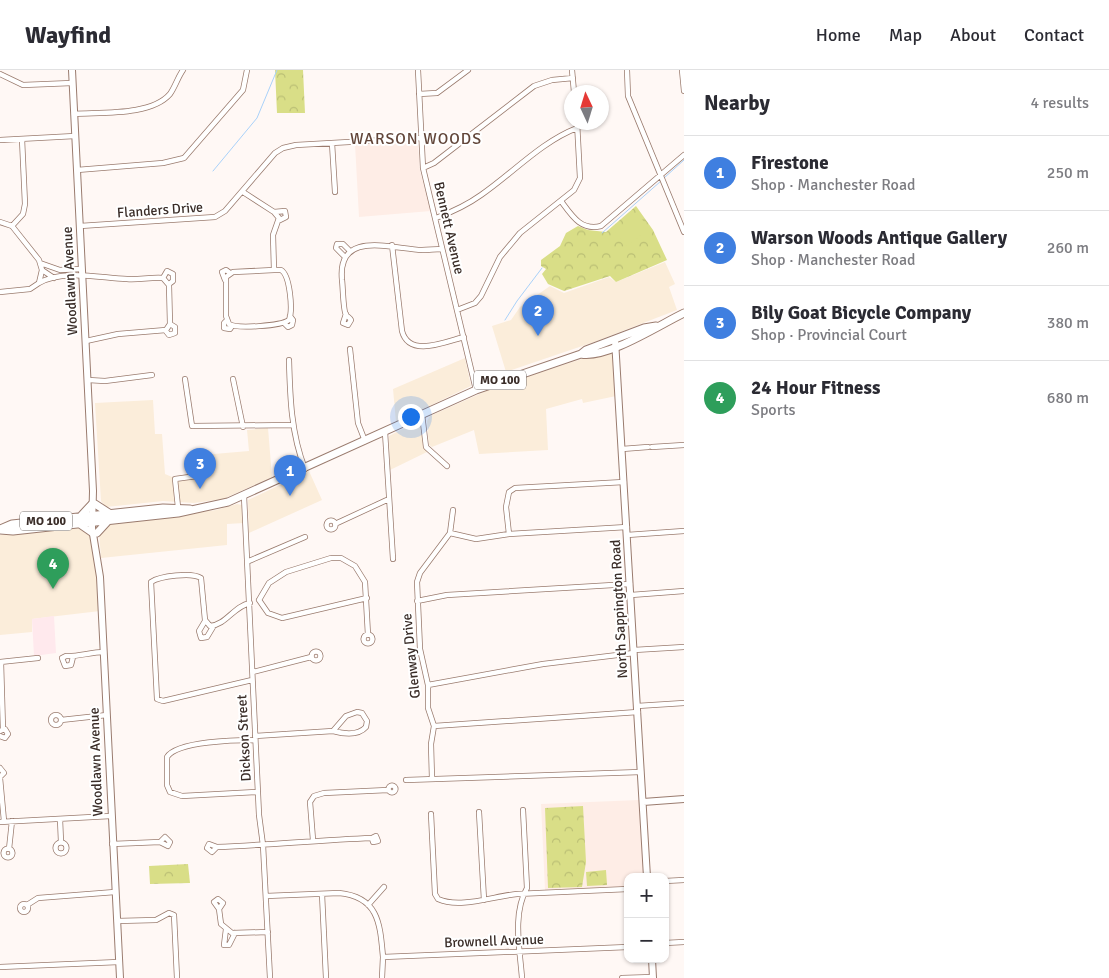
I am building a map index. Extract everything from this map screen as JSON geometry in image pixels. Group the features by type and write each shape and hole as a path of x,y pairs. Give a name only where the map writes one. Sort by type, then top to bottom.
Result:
{"main road":[{"name":"MO 100","path":"109,517 178,513 222,504 244,496 476,390 581,354 586,350 616,343 644,328 656,326 684,313"},
{"path":"94,504 109,517 95,533 80,520 94,504"},
{"name":"MO 100","path":"0,529 13,531 178,507 193,509"}],"street":[{"name":"Woodlawn Avenue","path":"72,70 94,519 104,652 120,978"},
{"path":"74,114 141,109 156,105 170,94 183,70"},
{"path":"77,170 163,162 184,158 243,90 247,70"},
{"name":"Bennett Avenue","path":"418,70 423,168 476,390"},
{"path":"419,94 437,93 468,70"},
{"path":"572,70 574,85"},
{"path":"626,70 628,96 684,232"},
{"path":"682,70 684,91"},
{"path":"0,74 23,85 72,83"},
{"path":"423,168 434,163 534,86 552,80 573,78"},
{"path":"436,218 458,209 481,195 568,130"},
{"path":"457,310 475,303 482,296 500,257 520,233 574,190 580,178 577,130"},
{"path":"0,140 75,136"},
{"name":"Flanders Drive","path":"80,226 215,217 224,211 275,153 282,148 296,145 420,138"},
{"path":"12,226 23,214 22,139"},
{"path":"332,143 334,192"},
{"path":"560,201 576,222 590,228 601,226 661,179 684,155"},
{"path":"242,192 274,212 278,221 273,235 274,270"},
{"path":"274,212 285,211 286,217 278,221"},
{"path":"0,222 12,226 40,263 42,270 39,284"},
{"path":"345,256 336,248 337,244 343,244 350,251"},
{"path":"392,246 402,331 406,340 414,346 422,347 464,337"},
{"path":"346,314 341,269 345,256 350,251 363,247 392,246 422,250 442,249"},
{"path":"40,263 60,270 128,280 163,278 169,284 170,324 164,330 118,334 86,341"},
{"path":"42,270 54,278"},
{"path":"274,270 281,270 287,275 288,320 230,323 225,280 230,273 274,270"},
{"path":"0,292 30,289 54,278 82,272"},
{"path":"163,278 167,272 173,274 173,280 169,284"},
{"path":"164,330 169,335 175,333 175,328 170,324"},
{"name":"North Sappington Road","path":"616,343 647,873"},
{"path":"350,349 358,422 365,441"},
{"path":"289,360 293,425 298,450 305,468"},
{"path":"88,380 105,381 152,375"},
{"path":"185,379 192,426 243,427 293,425"},
{"path":"233,379 243,427"},
{"path":"422,414 426,447 447,466"},
{"path":"384,432 393,559"},
{"path":"622,449 684,445"},
{"path":"178,507 175,479 204,475"},
{"path":"509,534 506,499 509,492 515,488 624,482"},
{"name":"Dickson Street","path":"244,496 255,738 270,978"},
{"path":"335,524 389,499"},
{"name":"Glenway Drive","path":"432,778 431,744 434,726 428,708 428,685 420,649 417,601 418,577 450,533 453,510"},
{"path":"450,533 476,539 509,534 627,527"},
{"path":"627,535 684,531"},
{"path":"248,562 305,537"},
{"path":"252,680 163,701 157,699 152,580 194,575 201,578 205,621 199,631 201,638 207,636 213,626 244,604 259,600 269,583 277,577 296,568 331,558 341,558 355,566 365,582 368,635"},
{"path":"417,601 447,595 630,584"},
{"path":"631,595 684,592"},
{"path":"259,600 268,613 282,618 366,598"},
{"path":"205,621 208,625 213,626"},
{"path":"428,685 542,664 684,647"},
{"path":"73,657 88,652 104,652"},
{"path":"253,672 311,657"},
{"path":"0,736 3,738 7,736 8,732 2,730 0,662 38,658"},
{"path":"434,726 637,709 684,703"},
{"path":"258,792 182,796 170,792 167,785 167,757 174,751 210,742 333,732 358,733 366,727 366,716 362,713 350,713 333,732"},
{"path":"61,720 107,715"},
{"path":"0,768 4,773 0,778 2,821 111,816"},
{"path":"406,780 641,772"},
{"path":"313,840 310,802 314,796 324,793 388,790"},
{"path":"643,802 684,799"},
{"path":"522,978 519,920 527,888 523,810"},
{"path":"479,812 484,900"},
{"path":"431,814 435,894 438,899 444,902 484,900 524,894 624,889"},
{"path":"60,819 61,842"},
{"path":"9,849 12,821"},
{"path":"218,847 372,838"},
{"path":"112,844 160,842"},
{"path":"669,881 684,880"},
{"path":"368,905 384,887"},
{"path":"27,905 38,898 115,892"},
{"path":"322,894 326,978"},
{"path":"266,896 350,894 368,905 373,910 381,928 382,978"},
{"path":"219,909 222,924 226,930 235,933 268,932"},
{"path":"117,921 156,920 171,913 174,915 178,978"},
{"path":"226,930 224,945 229,945 235,933"},
{"path":"669,943 684,942"},
{"name":"Brownell Avenue","path":"383,957 624,947"},
{"path":"0,967 119,962"},
{"path":"622,978 653,977 652,963"}],"shaded area":[{"path":"414,141 418,145 420,171 431,211 359,217 355,144"},
{"path":"665,262 675,284 669,287 677,310 594,342 506,372 492,326 511,320 520,307 550,286 564,293 609,277 616,282"},
{"path":"606,351 613,354 616,396 583,403 582,399 546,409 548,450 479,454 474,430 432,447 429,445 427,421 430,416 493,388"},
{"path":"465,358 471,386 396,422 393,389"},
{"path":"153,400 155,434 162,434 165,474 172,477 203,471 202,455 249,451 247,430 268,428 272,477 223,499 194,503 163,501 106,507 101,501 95,403"},
{"path":"418,421 422,423 427,452 390,470 389,436"},
{"path":"309,471 322,500 249,533 248,500"},
{"path":"237,504 242,505 244,523 227,524 227,545 101,558 99,532 107,524 216,510"},
{"path":"77,526 89,532 98,580 100,611 32,619 32,632 0,635 0,535"},
{"path":"54,616 56,653 34,656 32,619"},
{"path":"639,800 644,873 624,873 624,887 545,890 541,804"}],"green space":[{"path":"275,70 303,70 305,113 277,113"},
{"path":"636,206 653,230 667,260 616,282 610,276 564,291 548,284 542,274 546,269 541,266 541,260 560,246 566,233 578,226 588,230 606,232"},
{"path":"637,214 650,228 627,246 615,232"},
{"path":"583,806 586,862 582,887 548,888 545,808"},
{"path":"188,864 190,883 150,884 149,866"},
{"path":"606,870 607,885 587,886 586,872"}],"waterway":[{"path":"213,171 257,118 277,70"},
{"path":"664,178 684,160"},
{"path":"602,233 661,181"},
{"path":"505,320 542,268"}],"place":[{"name":"Warson Woods Antique Gallery","path":"538,336"},
{"name":"Bily Goat Bicycle Company","path":"200,489"},
{"name":"Firestone","path":"290,496"},
{"name":"24 Hour Fitness","path":"53,589"}],"district":[{"name":"WARSON WOODS","path":"416,139"}]}
